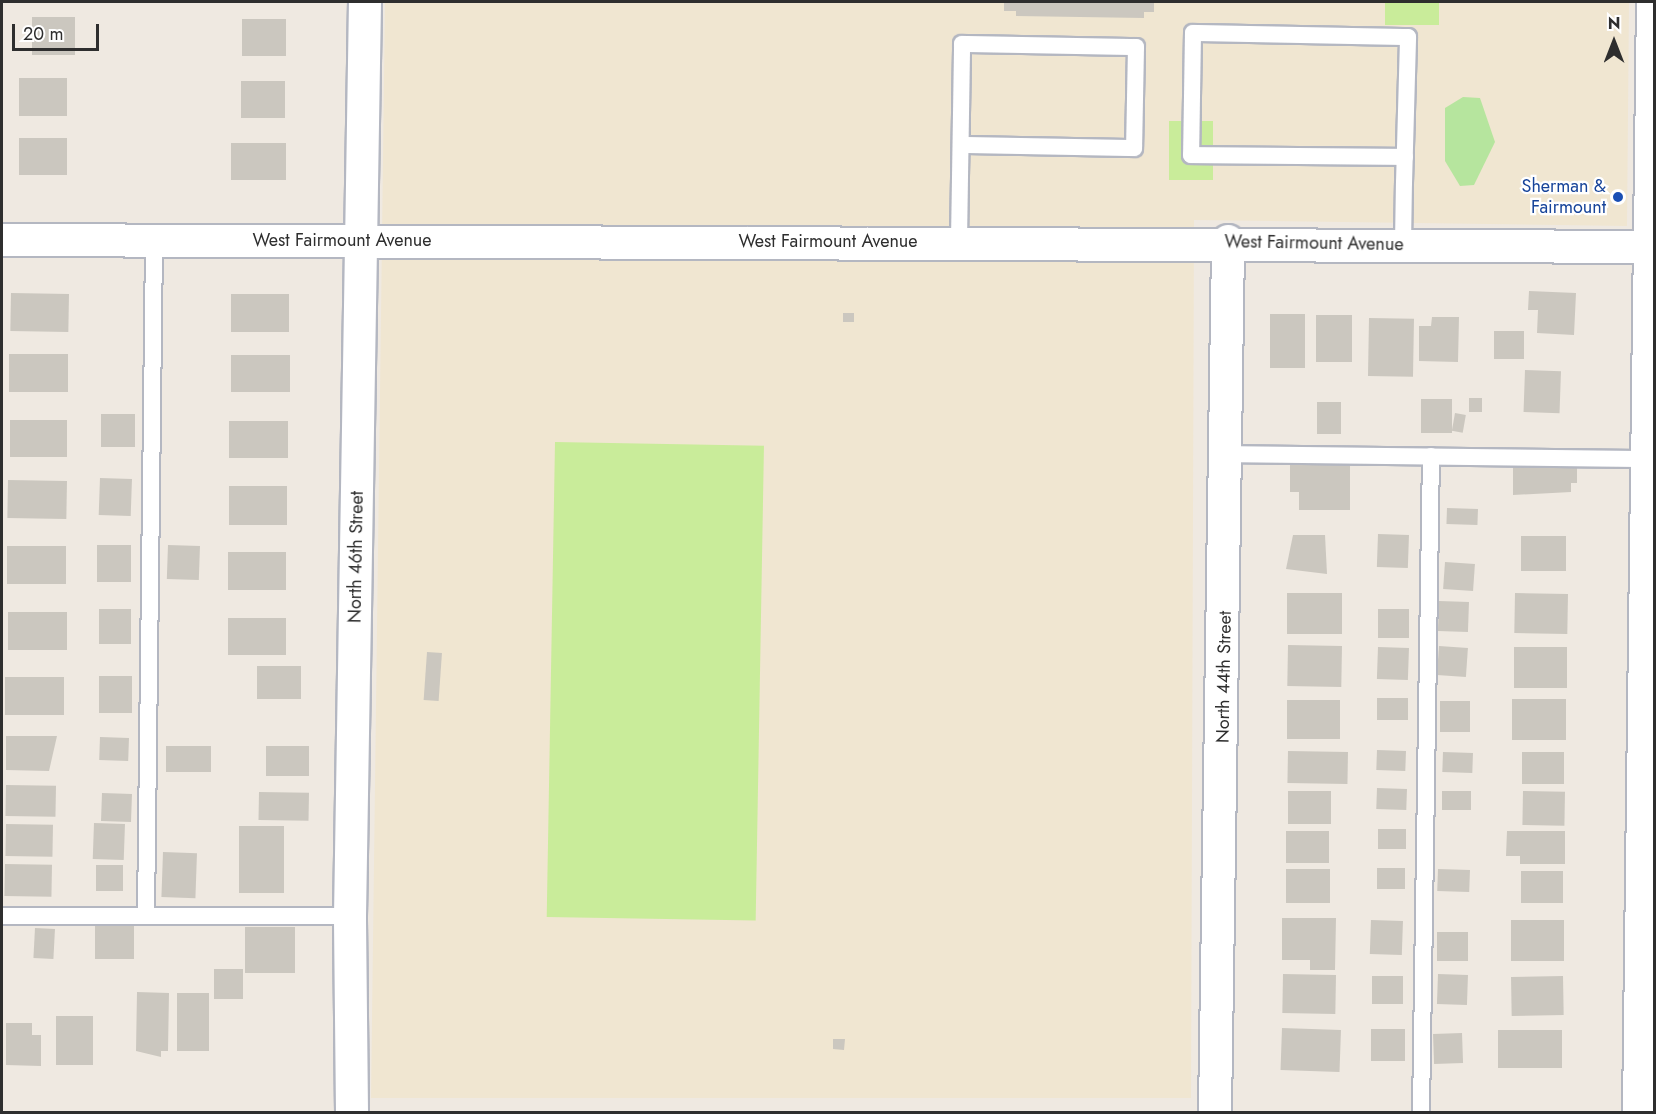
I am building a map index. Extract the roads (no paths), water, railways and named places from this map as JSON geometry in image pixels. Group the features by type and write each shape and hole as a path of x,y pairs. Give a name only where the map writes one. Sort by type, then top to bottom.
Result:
{"main road":[{"path":"1639,1113 1651,459 1653,2"}],"street":[{"name":"North 46th Street","path":"352,1113 350,915 365,2"},
{"name":"West Fairmount Avenue","path":"2,240 1228,242 1653,247"},
{"name":"North 44th Street","path":"1215,1113 1228,242"}],"lane":[{"path":"1402,244 1405,157 1408,38 1192,33 1191,155 1405,157"},
{"path":"959,241 963,44 1136,47 1134,148 961,146"},
{"path":"146,915 154,240"},
{"path":"1226,454 1651,459"},
{"path":"1421,1113 1431,456"},
{"path":"2,915 350,915"}],"place":[{"name":"Sherman & Fairmount","path":"1618,197"}]}
